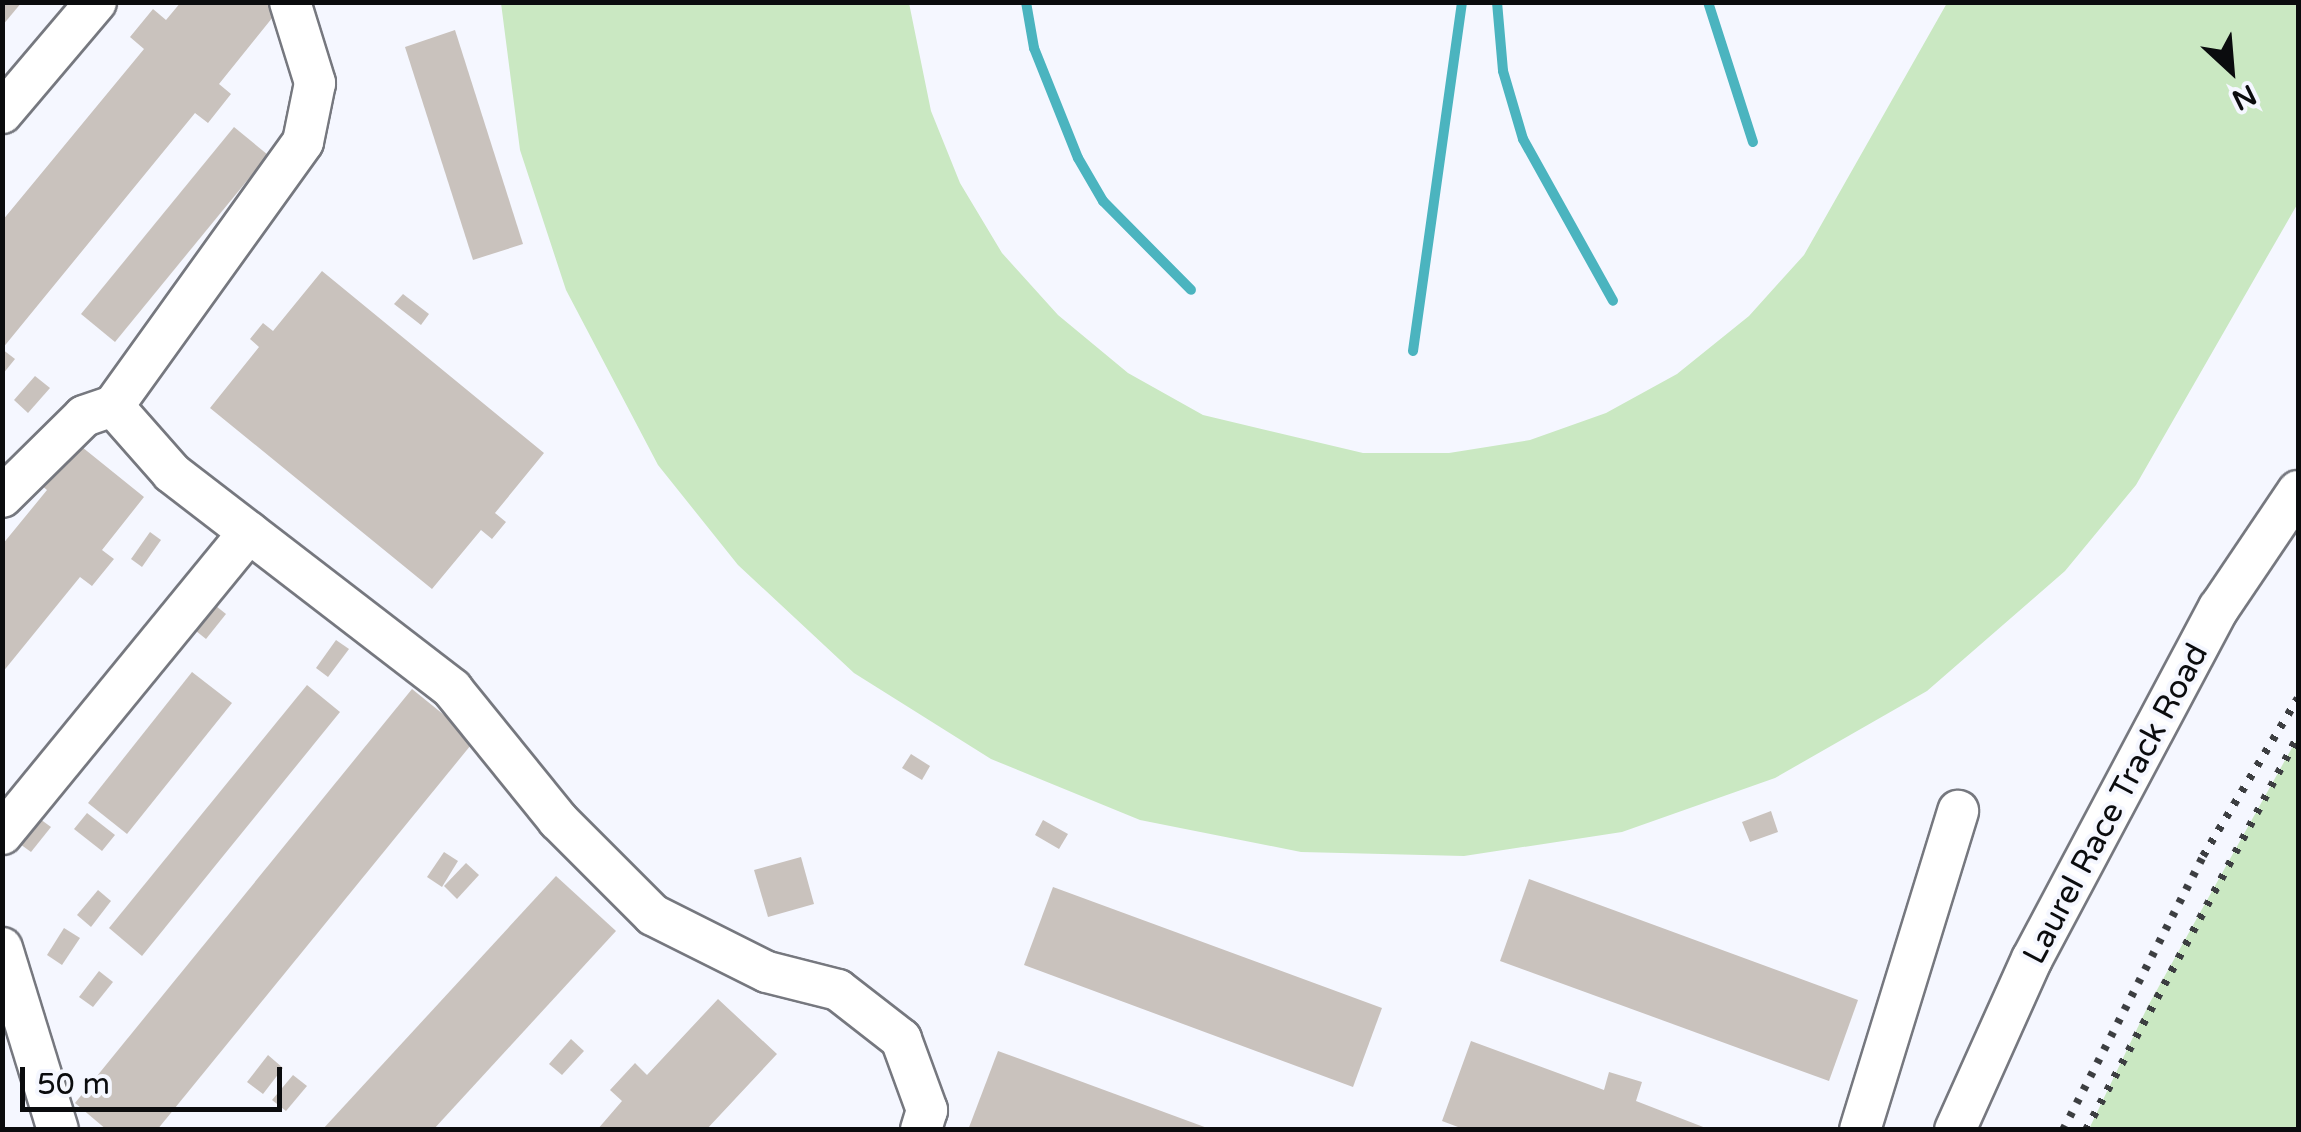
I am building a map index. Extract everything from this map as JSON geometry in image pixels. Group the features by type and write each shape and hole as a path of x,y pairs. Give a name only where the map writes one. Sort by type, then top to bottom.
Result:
{"street":[{"path":"2,113 96,2"},
{"path":"2,496 84,416 113,406 302,142 316,83 290,2"},
{"path":"113,406 172,473 452,688 558,820 653,915 768,972 838,990 901,1039 927,1110 921,1130"},
{"name":"Laurel Race Track Road","path":"1955,1130 2032,959 2219,608 2298,490"},
{"path":"2,834 249,532"},
{"path":"1860,1130 1958,810"},
{"path":"2,948 58,1130"}],"green space":[{"path":"501,3 909,3 931,111 960,183 1002,253 1058,315 1128,373 1203,415 1363,453 1449,453 1530,440 1606,413 1677,374 1749,316 1804,255 1947,3 2298,3 2298,203 2136,485 2065,571 1927,691 1775,778 1622,832 1464,856 1301,852 1140,820 991,759 854,673 738,565 658,465 566,290 520,150"},
{"path":"2298,737 2298,1129 2089,1129 2148,1006"}],"building":[{"path":"2,2 22,2 2,26"},
{"path":"181,2 285,2 219,84 231,94 208,123 195,113 2,349 2,221 144,49 130,37 153,9 166,20"},
{"path":"455,30 523,244 473,260 405,47"},
{"path":"234,127 268,155 115,342 81,314"},
{"path":"322,271 544,453 495,513 506,522 492,539 481,530 432,589 210,408 259,347 250,339 263,323 273,331"},
{"path":"403,294 429,314 421,325 394,304"},
{"path":"2,349 15,359 2,375"},
{"path":"35,376 50,388 28,413 14,400"},
{"path":"82,447 144,497 102,550 114,559 92,586 80,577 2,673 2,545 47,490 35,480 56,454 68,463"},
{"path":"150,532 161,540 142,567 131,559"},
{"path":"211,602 226,614 206,639 191,627"},
{"path":"336,640 349,649 328,677 316,668"},
{"path":"192,672 232,703 127,834 88,803"},
{"path":"307,685 340,712 142,956 109,928"},
{"path":"412,689 475,740 157,1130 107,1130 75,1103"},
{"path":"911,754 930,766 922,780 902,768"},
{"path":"1771,811 1778,832 1750,842 1742,822"},
{"path":"87,813 115,835 102,851 74,829"},
{"path":"40,819 51,827 31,852 20,844"},
{"path":"1043,820 1068,834 1059,849 1035,835"},
{"path":"444,852 458,861 442,887 427,877"},
{"path":"801,857 814,904 768,917 754,870"},
{"path":"466,863 479,875 457,899 444,886"},
{"path":"556,876 616,931 433,1130 322,1130"},
{"path":"1529,879 1858,1000 1829,1081 1500,961"},
{"path":"1053,887 1382,1008 1353,1087 1024,965"},
{"path":"98,890 111,901 91,927 77,915"},
{"path":"64,928 80,938 62,965 47,955"},
{"path":"99,971 113,982 93,1007 79,997"},
{"path":"718,999 777,1054 706,1130 597,1130 622,1101 610,1090 635,1063 647,1075"},
{"path":"571,1039 584,1051 562,1075 549,1064"},
{"path":"1471,1041 1604,1090 1609,1072 1642,1082 1636,1101 1711,1130 1466,1130 1442,1121"},
{"path":"998,1051 1210,1129 1210,1130 968,1130"},
{"path":"268,1055 283,1068 263,1094 247,1082"},
{"path":"293,1075 307,1086 286,1111 272,1100"}],"waterway":[{"path":"1026,2 1034,48 1078,158 1103,201 1191,290"},
{"path":"1413,351 1462,2"},
{"path":"1497,2 1503,71 1523,139 1613,301"},
{"path":"1708,2 1753,142"}],"railway":[{"path":"2063,1130 2203,856 2298,698"},
{"path":"2086,1130 2298,737"}]}
